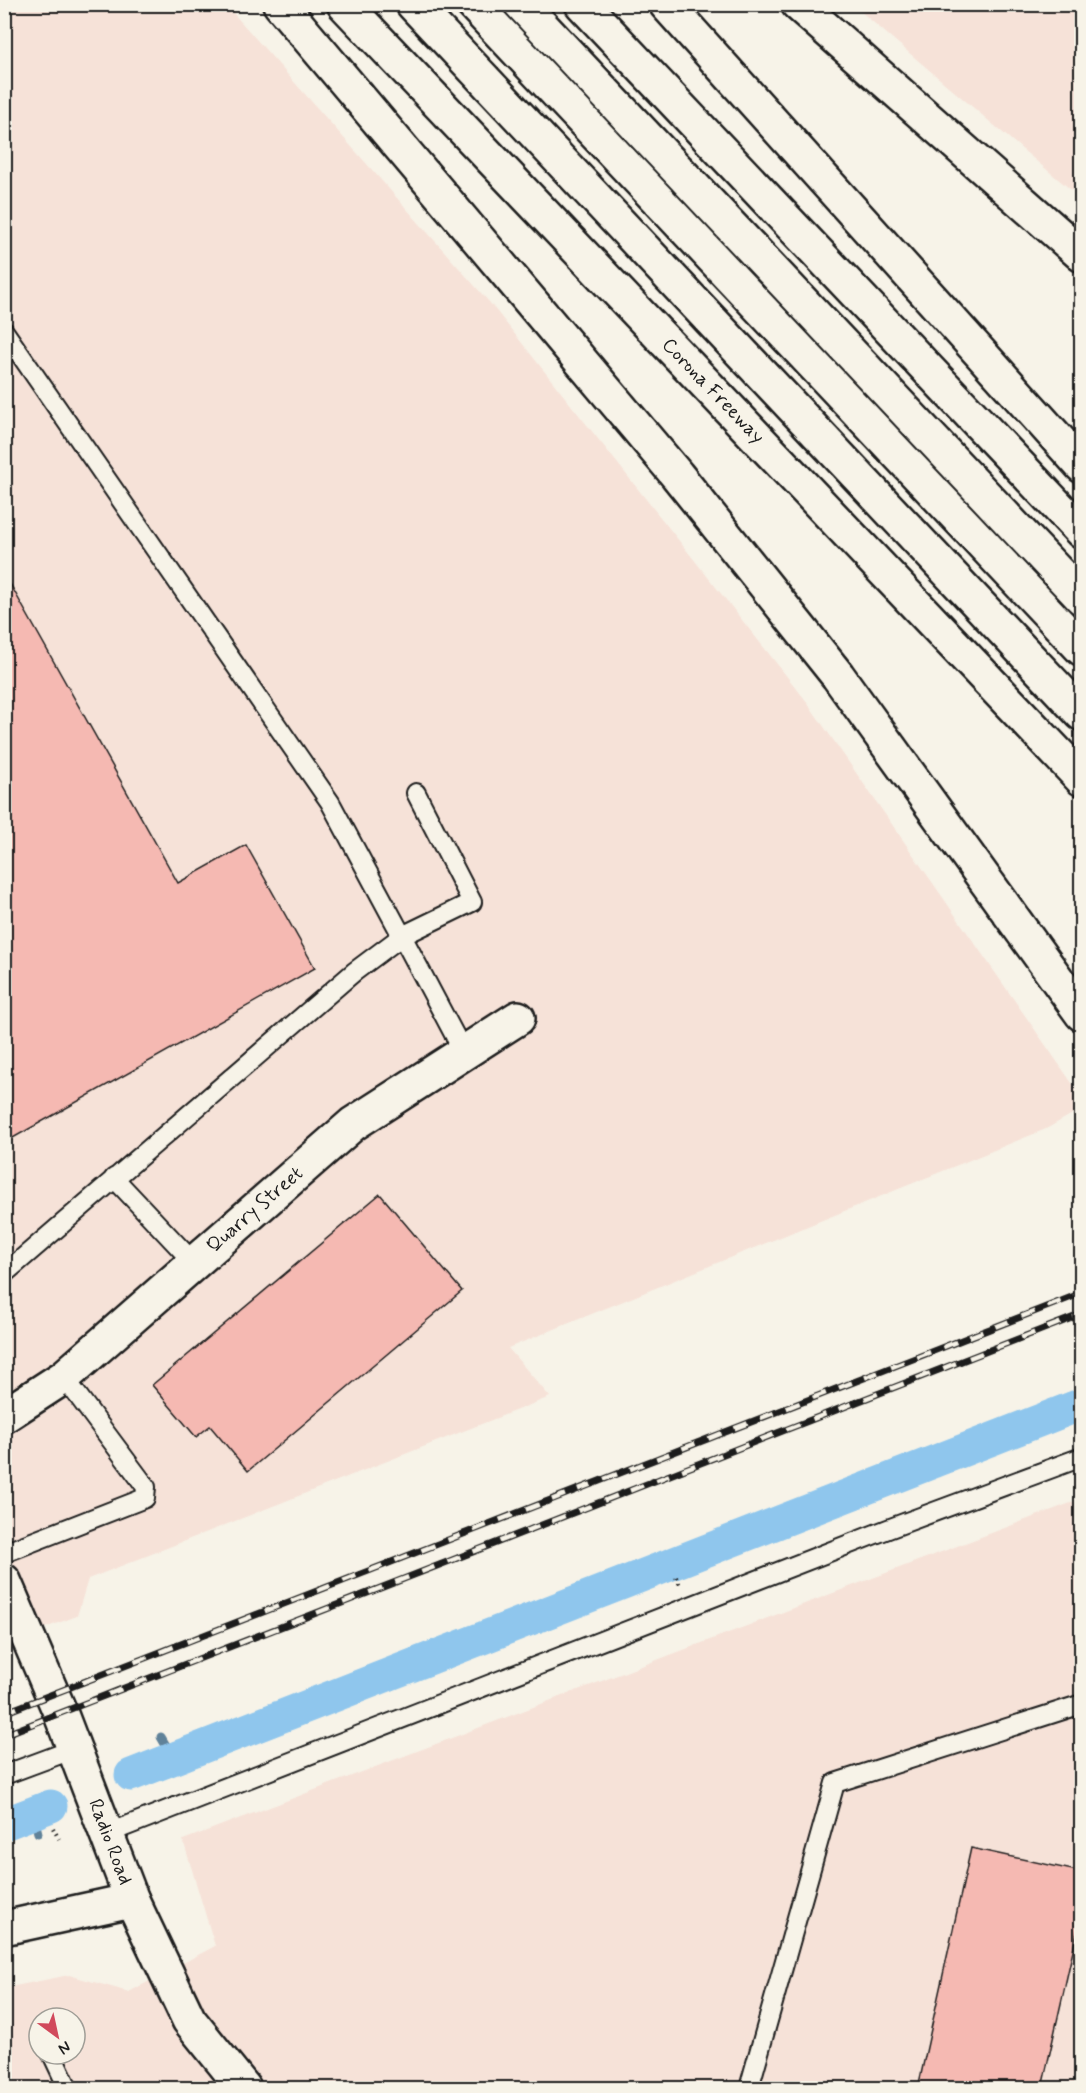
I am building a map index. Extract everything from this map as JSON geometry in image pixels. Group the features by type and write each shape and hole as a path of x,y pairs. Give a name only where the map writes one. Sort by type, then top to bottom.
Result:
{"main road":[{"path":"280,4 677,475 838,676 1082,1014"},
{"name":"Corona Freeway","path":"344,4 1082,779"},
{"path":"413,4 1082,714"},
{"path":"473,4 1082,649"},
{"path":"521,4 1082,598"},
{"path":"582,4 1082,532"},
{"path":"666,4 1082,466"},
{"path":"798,4 1082,255"},
{"path":"1015,920 1082,1030"},
{"name":"Quarry Street","path":"4,1416 64,1377 354,1124 518,1018"},
{"name":"Radio Road","path":"4,1581 77,1757 132,1900 189,2020 244,2088"},
{"path":"4,1928 132,1900"}],"lane":[{"path":"4,331 330,802 464,1053"},
{"path":"4,1274 354,972 402,936 472,902 416,793"},
{"path":"114,1178 194,1263"},
{"path":"4,1553 145,1498 146,1487 64,1377"},
{"path":"103,1825 1082,1457"},
{"path":"749,2088 836,1783 1082,1704"},
{"path":"4,1775 77,1757"},
{"path":"58,2066 68,2088"}],"path":[{"path":"53,1828 59,1839"}],"shaded area":[{"path":"5,5 226,5 490,303 804,698 1081,1096 1081,1109 1046,1129 508,1348 550,1397 88,1579 77,1616 5,1643"},
{"path":"853,5 1081,5 1081,198 1023,150"},
{"path":"1081,1499 1081,2088 5,2088 5,1988 69,1975 129,1992 215,1946 183,1840"}],"building":[{"path":"4,573 178,883 246,845 315,968 4,1143"},
{"path":"380,1194 462,1291 248,1471 210,1426 196,1437 152,1385"},
{"path":"971,1848 1082,1872 1082,1910 1042,2088 918,2088"}],"waterway":[{"path":"131,1775 1082,1404"},
{"path":"161,1737 168,1749"},
{"path":"4,1824 51,1806"},
{"path":"33,1813 38,1833"}],"railway":[{"path":"4,1713 1082,1293"},
{"path":"4,1735 1082,1314"}]}
